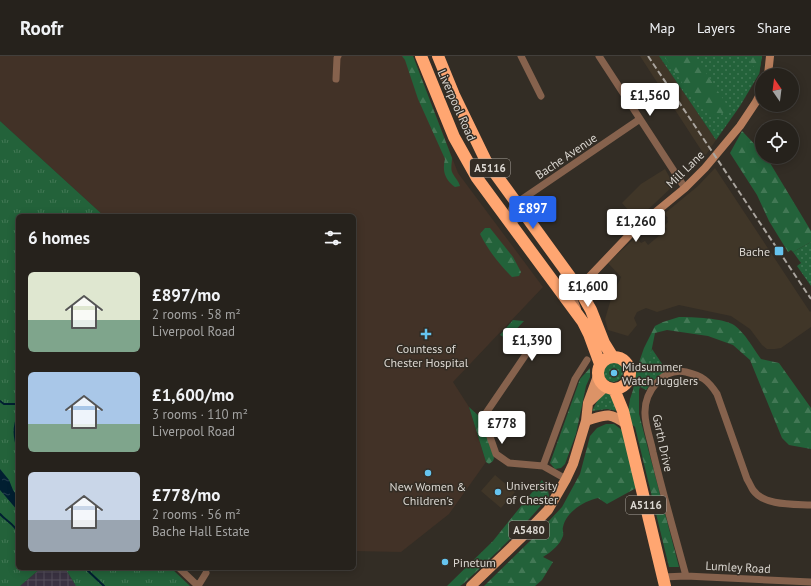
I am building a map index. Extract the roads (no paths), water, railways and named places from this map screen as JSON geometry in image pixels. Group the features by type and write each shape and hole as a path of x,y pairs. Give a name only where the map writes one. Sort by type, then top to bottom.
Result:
{"highway":[{"name":"Liverpool Road","path":"423,56 427,71 454,137 477,178 583,322 600,364"},
{"name":"Liverpool Road","path":"438,56 454,96 486,161 579,289 591,310 604,342 612,356"},
{"path":"600,364 604,359 612,356"},
{"name":"A5116","path":"612,356 622,358 629,367 630,375 626,384 623,411"},
{"name":"A5116","path":"600,364 597,371 601,383 610,388 623,411 663,583"},
{"path":"610,388 621,388 626,384"}],"main road":[{"name":"A5480","path":"471,586 548,510 566,480 573,464 586,421 588,403 598,376"},
{"path":"588,403 610,388"},
{"path":"586,421 602,416 616,416 626,424"}],"street":[{"path":"417,56 427,71"},
{"path":"522,56 541,96"},
{"path":"599,56 685,188"},
{"path":"769,68 770,56"},
{"path":"336,79 337,57"},
{"name":"Mill Lane","path":"579,289 634,230 685,188 705,168 740,126 755,104"},
{"name":"Bache Avenue","path":"516,204 640,119"},
{"path":"516,204 511,208 511,216 524,234 535,256"},
{"path":"579,289 572,296 583,322"},
{"path":"535,341 486,413 486,424 490,440 496,454 509,463 543,466 566,480"},
{"path":"543,466 575,379 587,360"},
{"name":"Garth Drive","path":"686,576 644,413 647,397 656,383 667,374 683,372 698,375 710,383 717,394 747,479 754,492 776,503 811,505"},
{"path":"181,570 198,586 206,573"},
{"name":"Lumley Road","path":"663,583 686,576 811,582"}],"water":[{"path":"0,469 9,480 16,494 16,509 0,490"}],"waterway":[{"path":"0,401 4,404 16,404"},
{"path":"16,421 16,441"},
{"path":"0,514 16,529"},
{"path":"87,570 104,586"}],"railway":[{"path":"648,56 811,299"}],"place":[{"name":"Bache","path":"779,251"},
{"name":"Countess of Chester Hospital","path":"426,334"},
{"name":"Midsummer Watch Jugglers","path":"614,373"},
{"name":"New Women & Children's","path":"428,473"},
{"name":"University of Chester","path":"498,492"},
{"name":"Pinetum","path":"445,562"}]}
